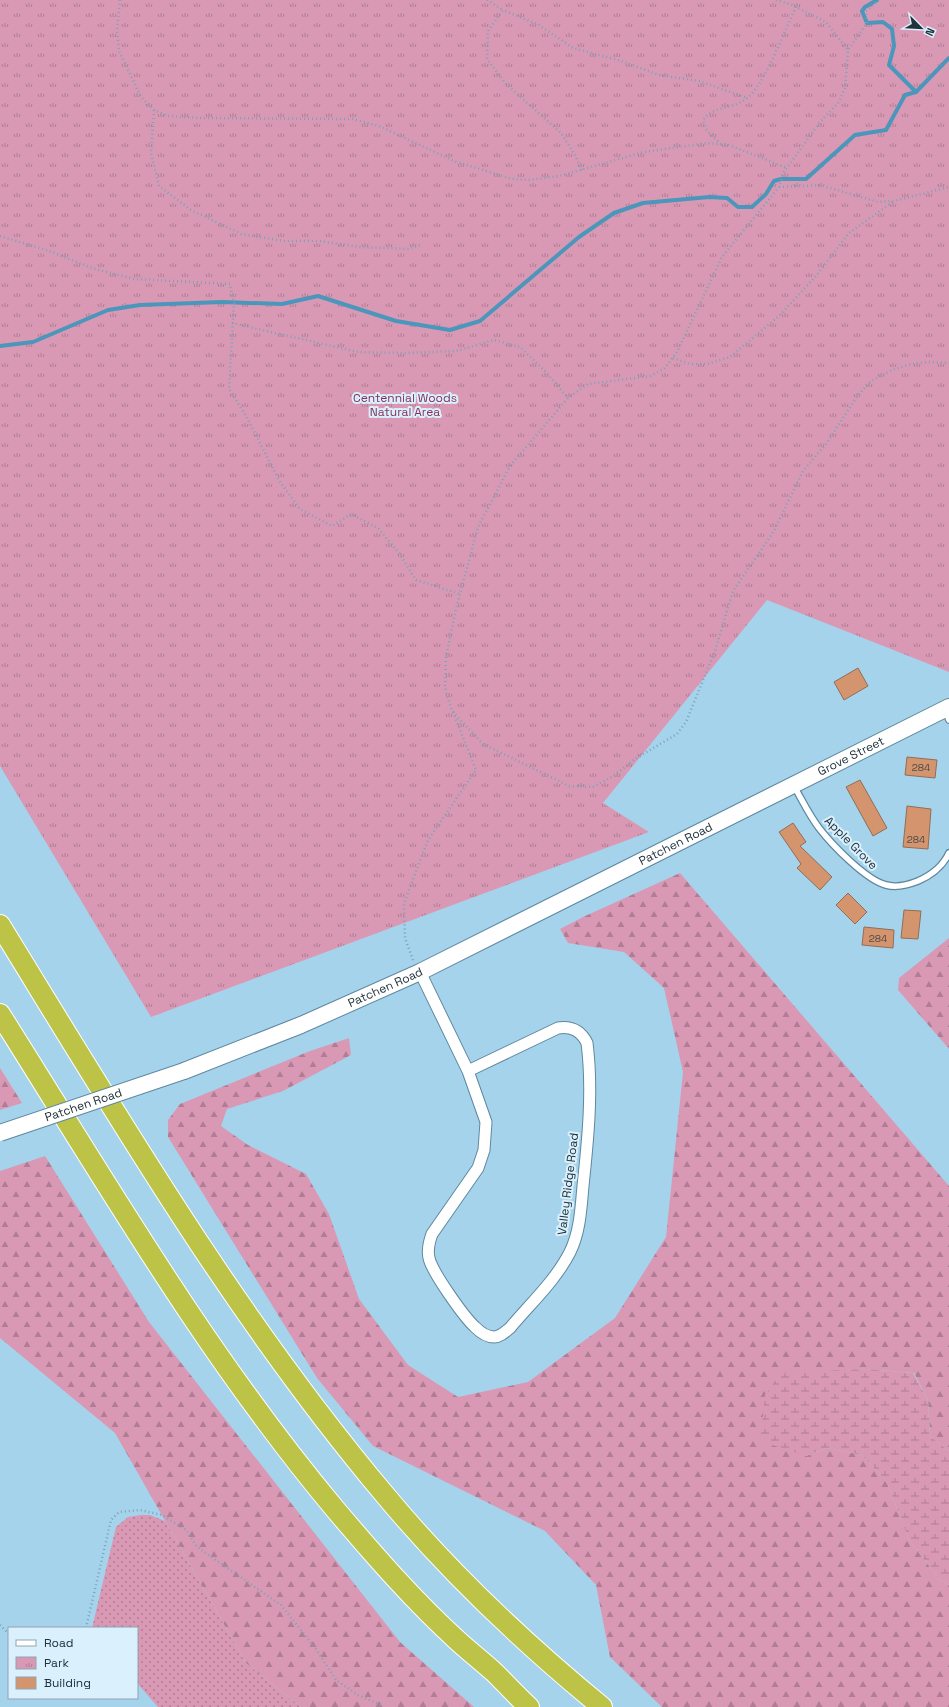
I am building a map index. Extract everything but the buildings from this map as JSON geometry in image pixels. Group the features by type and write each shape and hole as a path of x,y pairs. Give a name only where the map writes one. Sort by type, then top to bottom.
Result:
{"highway":[{"path":"0,925 90,1072 229,1288 330,1428 386,1496 441,1557 522,1637 602,1707"},
{"path":"0,1014 156,1261 212,1345 307,1475 405,1587 453,1636 529,1707"}],"street":[{"name":"Grove Street","path":"754,805 948,712"},
{"name":"Patchen Road","path":"0,1133 184,1071 301,1025 420,972 754,805"},
{"name":"Valley Ridge Road","path":"420,972 468,1071 486,1122 484,1150 475,1173 432,1234 428,1253 435,1272 472,1324 482,1333 494,1337 504,1333 510,1328 561,1268 575,1240 580,1216 587,1156 589,1088 587,1043 585,1038 575,1029 570,1027 558,1028 468,1071"}],"lane":[{"name":"Apple Grove","path":"793,785 812,818 828,839 866,875 881,883 897,886 916,882 943,864 949,853"}],"path":[{"path":"120,0 117,30 119,50 141,97 154,110 168,116 198,118 352,119 379,126 454,161 512,179 537,179 559,176 644,152 707,143 722,145 756,155 787,168"},
{"path":"487,0 503,10 539,25 573,48 621,61 659,75 699,81 747,98"},
{"path":"776,0 796,7 826,22 848,50"},
{"path":"420,972 416,967 405,938 404,903 428,840 476,770 452,711 445,688 446,657 460,594 478,527 510,466 568,398 588,384 650,376 664,369 673,358 722,257 779,187 787,168 820,122 839,102 845,88 848,50 867,23 866,11 878,0"},
{"path":"722,145 707,131 703,120 710,112 732,107 747,98 760,82 796,7"},
{"path":"503,10 488,31 487,59 506,84 561,133 576,155 582,170"},
{"path":"154,110 151,153 159,186 191,210 241,234 284,241 319,240 361,247 410,249 420,245"},
{"path":"779,187 820,185 878,202 894,201 949,187"},
{"path":"673,358 690,364 707,364 730,357 779,316 816,276 849,233 894,201"},
{"path":"0,236 49,251 94,269 134,279 230,284 234,303 229,389 246,414 280,482 300,509 332,526 351,514 378,528 400,553 416,580 460,594"},
{"path":"232,323 358,352 405,353 456,351 494,340 520,347 544,370 568,398"},
{"path":"452,711 483,744 570,786 594,787 615,775 635,759 677,734 686,722 715,651 733,591 774,531 803,471 826,444 858,395 871,381 892,370 910,364 928,362 949,363"},
{"path":"86,1627 111,1520 120,1512 140,1510 162,1515 186,1530 196,1547 254,1585 281,1605 316,1649 336,1680 358,1695 381,1705"},
{"path":"0,1624 8,1633"}],"green space":[{"name":"Centennial Woods Natural Area","path":"0,0 949,0 949,672 767,600 603,803 649,832 151,1017 0,766"},
{"path":"680,873 949,1186 949,1451 930,1436 928,1400 914,1373 867,1369 782,1373 806,1456 827,1448 862,1455 887,1482 909,1540 940,1580 949,1585 949,1707 662,1707 610,1657 596,1585 545,1531 373,1446 317,1378 168,1137 168,1120 180,1104 310,1051 349,1038 351,1055 283,1091 227,1109 221,1126 248,1145 306,1174 329,1214 359,1299 408,1365 458,1397 528,1382 615,1318 666,1237 683,1072 664,988 624,952 568,943 560,929"},
{"path":"949,938 949,1049 898,990 899,978"},
{"path":"0,1068 22,1103 0,1110"},
{"path":"45,1156 149,1322 400,1642 474,1707 301,1707 246,1663 115,1433 0,1338 0,1171"},
{"path":"867,1369 913,1373 928,1400 930,1436 949,1451 949,1585 940,1580 909,1540 887,1482 862,1455 827,1448 806,1456 760,1441 765,1395 782,1372"},
{"path":"150,1515 165,1521 246,1663 301,1707 158,1707 138,1684 138,1627 92,1627 116,1527 128,1517"}],"waterway":[{"path":"877,0 865,7 862,11 867,23 883,22 892,29 894,46 889,65 916,92"},
{"path":"0,346 33,342 108,310 140,305 222,302 282,304 318,296 396,321 450,330 480,321 579,237 614,213 643,203 709,197 727,198 738,207 752,207 766,194 774,181 781,179 806,179 855,135 886,130 905,95 916,92 949,58"}]}
